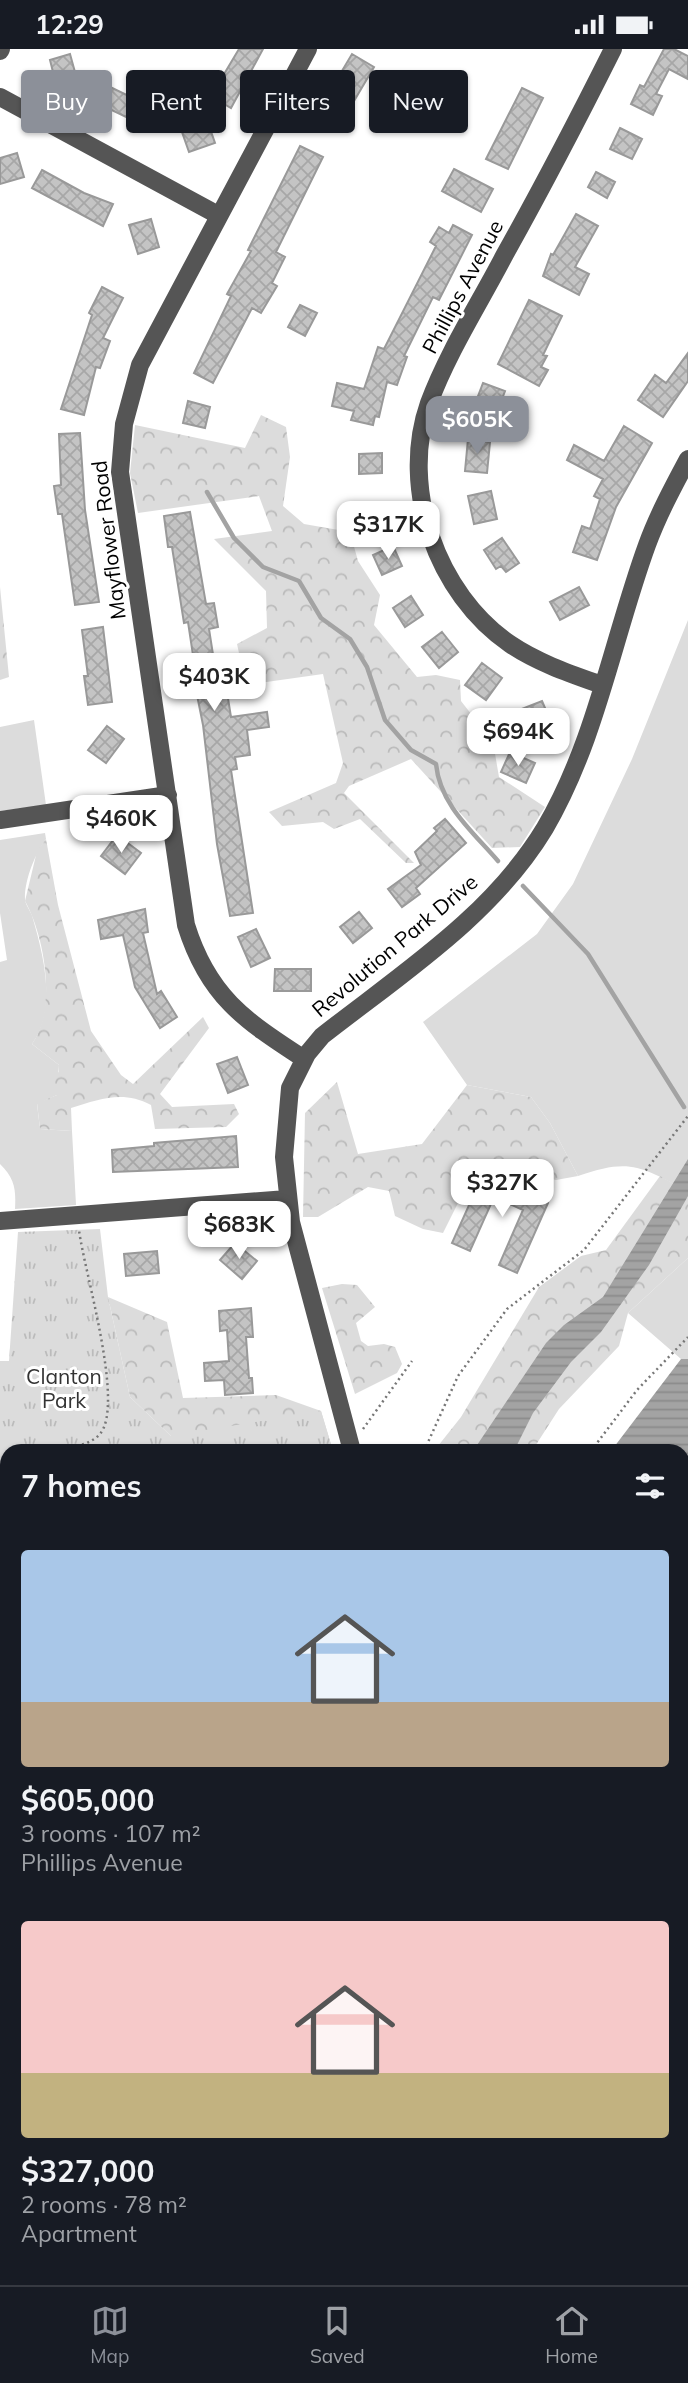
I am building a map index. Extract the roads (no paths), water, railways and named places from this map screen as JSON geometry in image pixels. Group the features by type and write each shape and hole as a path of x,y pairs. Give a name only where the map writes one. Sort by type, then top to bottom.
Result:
{"street":[{"name":"Mayflower Road","path":"304,1059 231,1008 200,964 186,925 123,504 120,456 129,394 139,365 307,49"},
{"name":"Phillips Avenue","path":"602,685 561,670 519,649 488,626 469,605 443,565 432,539 419,477 420,447 429,404 455,348 613,49"},
{"path":"0,97 218,215"},
{"name":"Revolution Park Drive","path":"350,1444 299,1255 287,1199 284,1136 287,1104 294,1078 304,1059 322,1037 479,910 521,863 564,791 602,685 646,547 688,459"},
{"path":"0,820 168,795"},
{"path":"0,1221 287,1199"}],"waterway":[{"path":"207,492 234,538 263,567 299,581 321,618 350,639 367,667 385,720 411,750 436,764 439,779 451,805 498,861"},
{"path":"523,886 588,954 684,1107"}],"park label":[{"name":"Clanton Park","path":"64,1389"}]}
